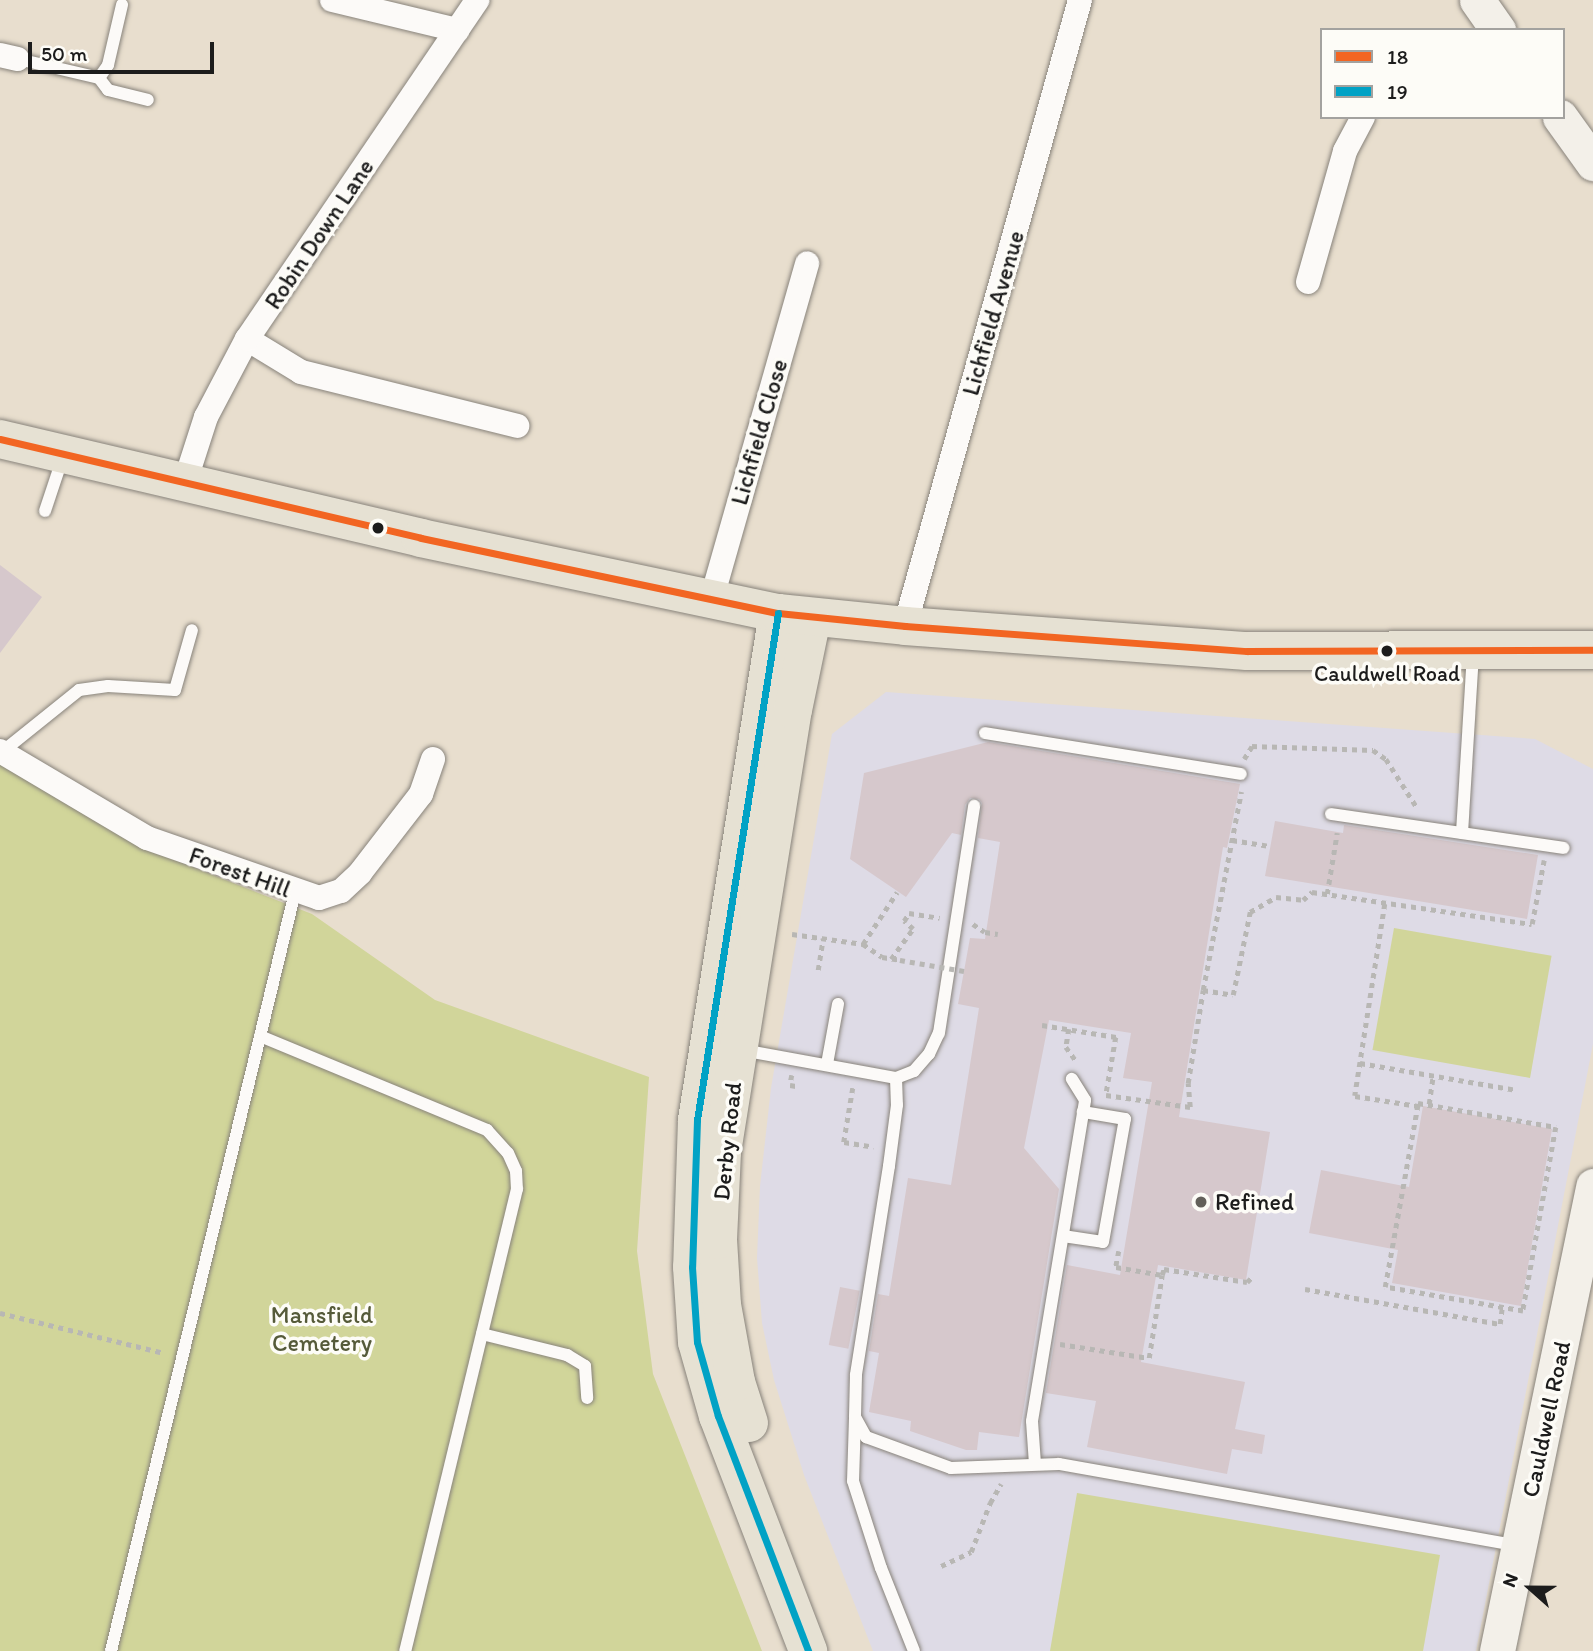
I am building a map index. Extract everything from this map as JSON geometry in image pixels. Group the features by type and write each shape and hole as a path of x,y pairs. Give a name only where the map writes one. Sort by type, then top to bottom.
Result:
{"main road":[{"path":"0,439 435,541 711,601 795,616 1247,651 1473,653 1593,650"},
{"name":"Derby Road","path":"795,616 793,710 722,1152 718,1240 722,1305 736,1382 764,1472 835,1651"},
{"name":"Derby Road","path":"795,616 696,1120 692,1267 697,1342 719,1416 808,1651"}],"street":[{"path":"332,0 457,30"},
{"name":"Robin Down Lane","path":"185,482 206,418 247,339 477,0"},
{"name":"Lichfield Avenue","path":"905,626 1080,0"},
{"path":"1476,0 1497,28"},
{"path":"1308,282 1345,151 1362,119"},
{"path":"1561,119 1593,163"},
{"name":"Lichfield Close","path":"711,601 807,263"},
{"path":"247,339 301,372 517,426"},
{"name":"Forest Hill","path":"1,751 146,838 318,898 341,891 360,873 421,794 433,759"},
{"name":"Cauldwell Road","path":"1497,1651 1593,1186"}],"lane":[{"path":"99,78 108,65 122,5"},
{"path":"9,57 99,78 108,89 148,100"},
{"path":"45,512 64,453"},
{"path":"1,751 79,690 108,687 176,690 192,630"},
{"path":"1462,833 1473,653"},
{"path":"985,733 1241,774"},
{"path":"738,1049 896,1077 914,1071 929,1054 939,1033 974,806"},
{"path":"1335,814 1564,848"},
{"path":"111,1651 295,892"},
{"path":"827,1064 838,1004"},
{"path":"260,1036 487,1130 508,1153 516,1171 517,1189 405,1651"},
{"path":"896,1077 897,1105 856,1375 853,1481 881,1568 914,1651"},
{"path":"1035,1464 1032,1421 1085,1100 1072,1079"},
{"path":"1063,1236 1104,1242 1125,1119 1083,1112"},
{"path":"482,1334 567,1355 585,1366 587,1398"},
{"path":"855,1417 866,1437 951,1468 1059,1464 1520,1546"}],"path":[{"path":"1042,1025 1115,1037 1107,1095 1190,1107 1188,1083 1203,990 1243,783 1241,774 1245,754 1252,746 1373,750 1386,759 1430,829"},
{"path":"1327,894 1335,814"},
{"path":"1232,839 1270,846"},
{"path":"1203,990 1233,995 1250,912 1276,897 1303,900 1312,892 1532,924 1547,846"},
{"path":"863,944 897,892"},
{"path":"1385,904 1355,1096 1418,1107"},
{"path":"891,959 913,929 904,921 909,914 934,917"},
{"path":"967,922 985,932 998,934"},
{"path":"792,934 863,944 882,957 964,971"},
{"path":"818,971 823,938"},
{"path":"1067,1043 1069,1030"},
{"path":"1360,1063 1517,1090"},
{"path":"856,1070 844,1142 881,1149"},
{"path":"792,1071 790,1085 796,1086"},
{"path":"1429,1104 1433,1076"},
{"path":"1142,1113 1144,1100"},
{"path":"1418,1103 1429,1104 1556,1127 1523,1311 1385,1287 1418,1103"},
{"path":"1121,1240 1116,1267 1162,1275"},
{"path":"1058,1344 1149,1359 1164,1269 1247,1283 1252,1277"},
{"path":"1305,1289 1500,1324 1502,1308"},
{"path":"1376,1310 1377,1302"},
{"path":"0,1313 182,1357"},
{"path":"1435,1320 1436,1313"},
{"path":"1491,1332 1492,1322"},
{"path":"941,1566 971,1552 990,1503 1006,1476"}],"shaded area":[{"path":"886,692 1535,739 1593,769 1593,1044 1476,1651 873,1651 804,1475 774,1380 762,1323 757,1258 760,1186 771,1088 832,734"}],"green space":[{"name":"Mansfield Cemetery","path":"0,764 142,847 312,914 435,1000 649,1077 637,1251 653,1374 762,1651 0,1651"},
{"path":"1394,928 1552,956 1530,1078 1372,1050"},
{"path":"1077,1493 1440,1555 1423,1651 1050,1651"}],"building":[{"path":"0,565 42,597 0,653"},
{"path":"988,742 1240,784 1227,848 1223,847 1179,1117 1270,1132 1246,1280 1158,1265 1141,1362 1245,1382 1235,1429 1265,1435 1262,1454 1232,1449 1227,1474 1087,1447 1096,1401 1046,1393 1067,1265 1120,1275 1152,1082 1123,1078 1131,1033 1049,1020 1024,1148 1059,1189 1019,1437 979,1432 977,1450 966,1450 910,1431 911,1421 869,1412 879,1353 869,1351 878,1294 889,1296 908,1178 951,1185 979,1008 958,1004 970,938 985,939 1000,842 978,838 982,803 979,799 970,798 965,805 961,835 952,833 906,897 850,859 864,773"},
{"path":"1275,821 1343,833 1344,825 1538,855 1527,919 1265,876"},
{"path":"1423,1106 1552,1129 1521,1306 1392,1283 1398,1250 1309,1233 1321,1170 1409,1187"},
{"path":"840,1287 860,1291 848,1349 829,1345"}],"transit line":[{"name":"18","path":"0,439 421,538 778,613 905,626 1247,651 1593,650"},
{"name":"19","path":"778,613 697,1120 692,1267 697,1342 718,1416 808,1651"}],"place":[{"name":"Cauldwell Road","path":"1387,651"},
{"name":"Refined","path":"1201,1202"}]}
